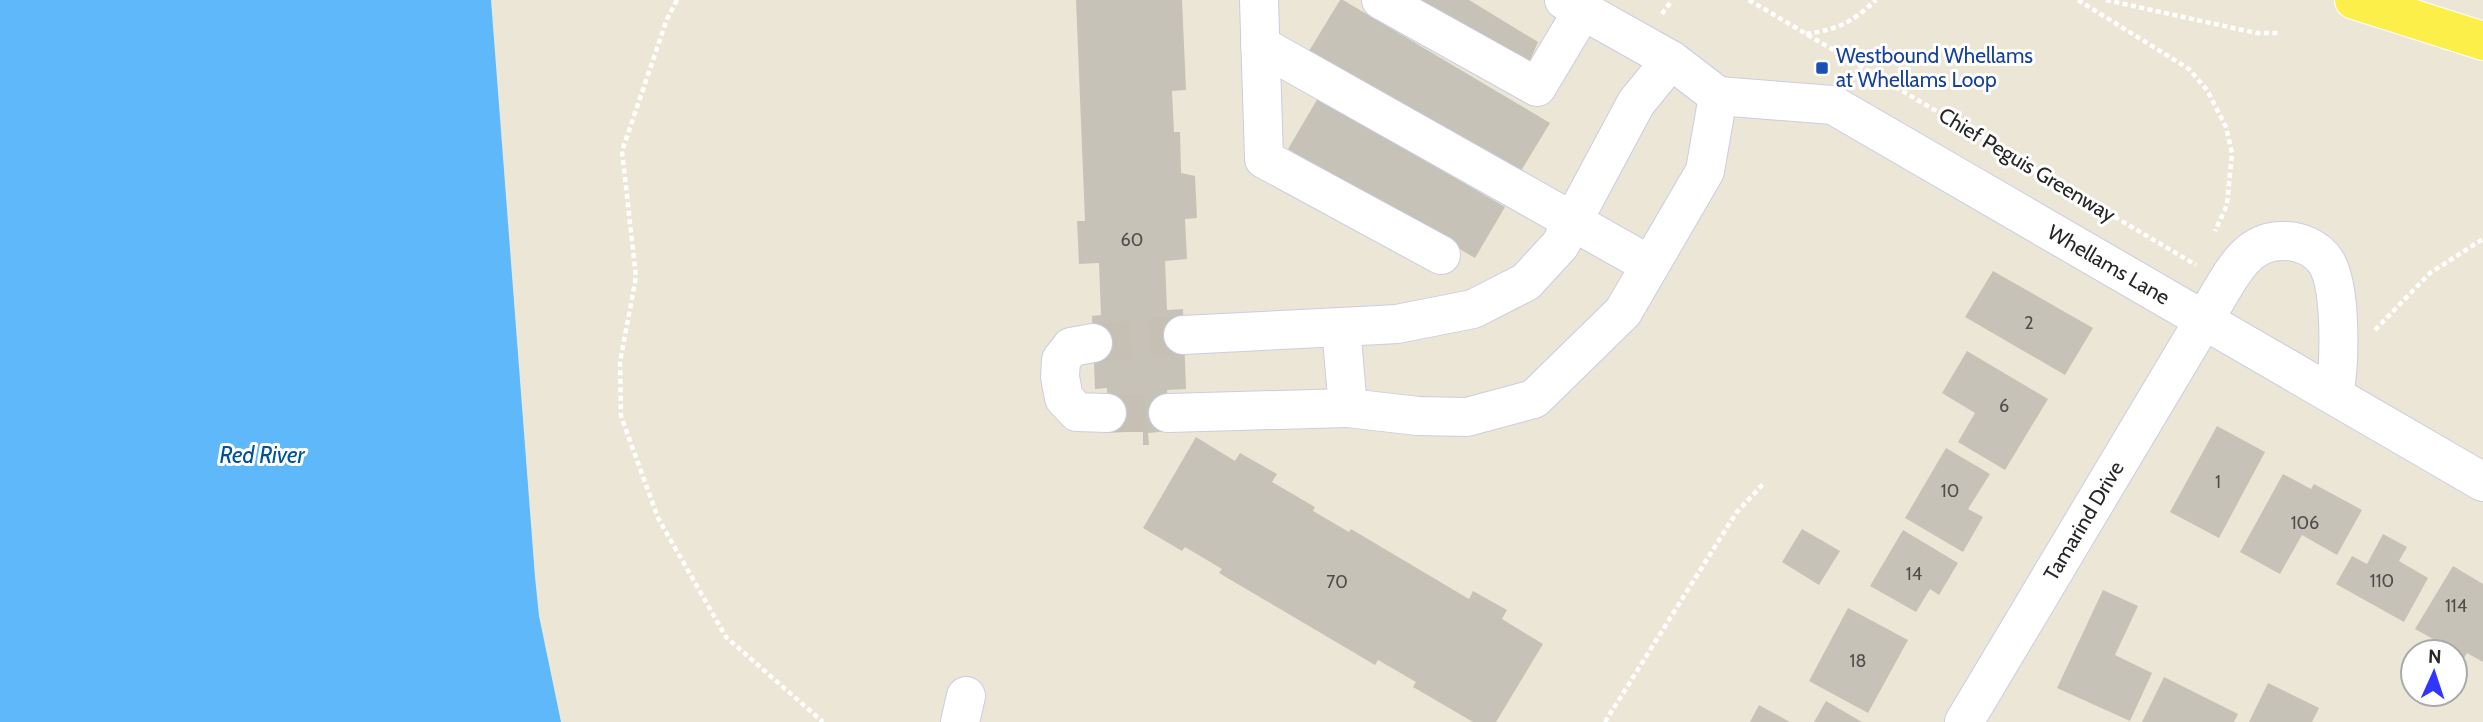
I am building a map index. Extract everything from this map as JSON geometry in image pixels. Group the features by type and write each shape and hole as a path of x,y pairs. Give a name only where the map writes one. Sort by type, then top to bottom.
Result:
{"main road":[{"path":"2354,0 2483,41"}],"street":[{"path":"1259,0 1264,159 1441,255"},
{"path":"1168,413 1348,408 1419,416 1467,417 1534,399 1623,312 1705,171 1718,96 1671,60 1573,5 1537,87 1381,0"},
{"path":"1260,45 1650,265"},
{"path":"1183,334 1397,324 1473,309 1526,282 1560,246 1636,103 1671,60"},
{"name":"Whellams Lane","path":"1718,96 1833,105 2483,482"},
{"name":"Tamarind Drive","path":"1964,722 2235,268 2255,248 2282,240 2297,242 2320,254 2327,263 2332,275 2338,356 2334,395"},
{"path":"1341,327 1348,408"},
{"path":"1093,343 1071,347 1061,360 1060,377 1064,398 1077,412 1107,413"}],"path":[{"path":"677,0 667,19 622,150 636,277 620,362 621,416 658,518 726,637 823,722"},
{"name":"Chief Peguis Greenway","path":"1748,0 2197,265 2203,254"},
{"path":"1806,34 1833,30 1858,17 1876,0"},
{"path":"2078,0 2189,69 2207,90 2226,127 2232,153 2227,205 2210,242"},
{"path":"2106,0 2256,33 2279,33"},
{"path":"2373,332 2430,274 2483,239"},
{"path":"1605,722 1736,513 1764,483"}],"water":[{"name":"Red River","path":"0,0 491,0 535,577 539,616 561,722 0,722"}],"building":[{"path":"1076,0 1182,0 1186,90 1172,91 1174,132 1180,132 1181,173 1195,176 1197,218 1185,219 1187,259 1165,261 1167,310 1183,309 1186,389 1167,390 1169,431 1148,433 1149,445 1143,445 1143,431 1108,433 1107,388 1095,389 1092,316 1101,315 1099,263 1079,264 1077,221 1085,221"},
{"path":"1340,0 1550,123 1518,176 1309,51"},
{"path":"1415,0 1469,0 1538,42 1528,65"},
{"path":"1318,98 1505,207 1475,258 1288,149"},
{"path":"1993,271 2093,328 2065,375 1965,317"},
{"path":"1967,351 2048,399 2005,470 1958,442 1975,413 1942,393"},
{"path":"2217,426 2265,452 2219,538 2170,512"},
{"path":"1196,437 1235,461 1240,453 1277,474 1272,482 1315,507 1313,511 1349,532 1351,529 1469,599 1473,591 1507,610 1502,619 1543,644 1496,722 1473,722 1413,687 1416,682 1378,660 1375,665 1219,573 1222,569 1185,547 1182,551 1143,528"},
{"path":"1946,448 1990,474 1968,509 1983,517 1963,552 1905,518"},
{"path":"2283,474 2311,489 2314,484 2362,510 2337,555 2302,535 2280,574 2240,552"},
{"path":"1802,529 1840,551 1819,585 1782,562"},
{"path":"1903,530 1958,563 1939,595 1930,589 1916,612 1870,586"},
{"path":"2383,534 2407,547 2399,561 2428,578 2404,622 2336,584 2352,556 2367,564"},
{"path":"2453,566 2483,584 2483,662 2469,654 2469,638 2431,638 2415,629"},
{"path":"2103,590 2138,606 2115,655 2152,673 2130,721 2057,688"},
{"path":"1848,608 1908,640 1868,713 1809,681"},
{"path":"2164,677 2238,714 2234,722 2142,722"},
{"path":"2268,683 2319,708 2312,722 2249,722"},
{"path":"1826,701 1862,722 1814,722"},
{"path":"1759,705 1790,722 1750,722"}],"tunnel":[{"path":"1093,343 1183,335"},
{"path":"1107,413 1168,413"}],"place":[{"name":"Westbound Whellams at Whellams Loop","path":"1822,68"}]}
